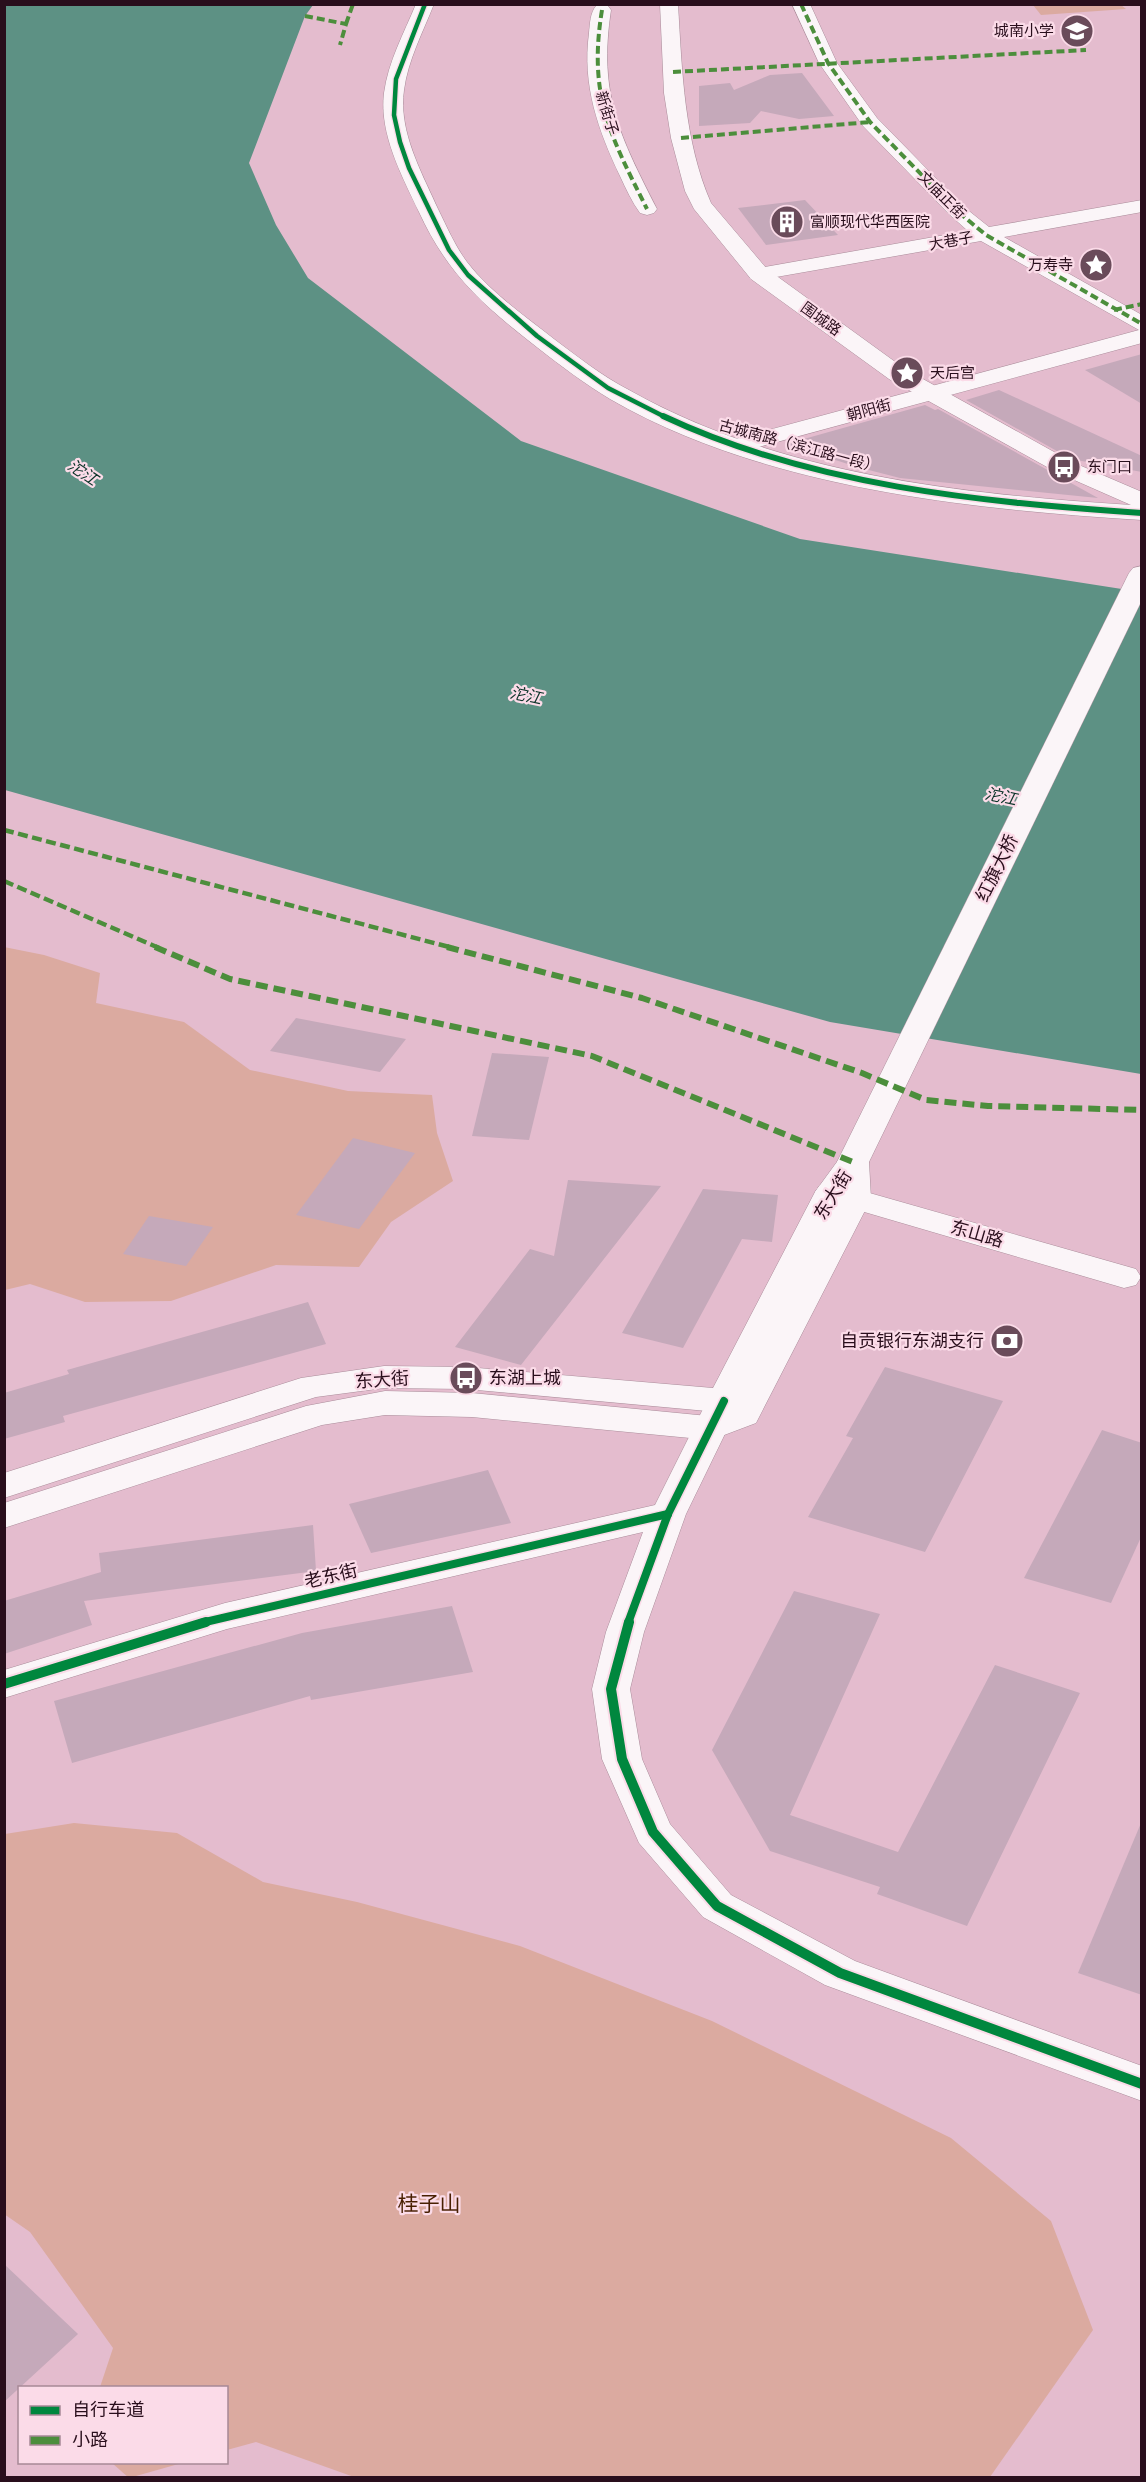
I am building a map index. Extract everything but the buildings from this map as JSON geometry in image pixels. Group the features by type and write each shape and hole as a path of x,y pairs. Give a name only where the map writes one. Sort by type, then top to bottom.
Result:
{"street":[{"name":"古城南路（滨江路一段）","path":"425,4 402,63 393,102 407,163 435,226 459,266 507,314 586,373 658,415 736,446 828,471 976,499 1079,510 1142,513"},
{"name":"围城路","path":"669,4 674,93 681,138 694,191 701,205 759,274 897,374 1065,467 1142,501"},
{"name":"文庙正街","path":"801,4 828,63 870,122 957,211 986,236 1142,324"},
{"name":"新街子","path":"602,10 598,35 598,83 608,123 624,164 647,209"},
{"name":"大巷子","path":"759,274 986,236 1142,206"},
{"name":"朝阳街","path":"736,446 1142,336"},
{"name":"红旗大桥","path":"853,1162 1142,573"},
{"name":"东大街","path":"4,1516 318,1414 385,1403 744,1415 843,1195 853,1162"},
{"name":"东山路","path":"843,1195 1124,1277"},
{"name":"东大街","path":"4,1486 313,1386 384,1377 466,1378 717,1414"},
{"path":"717,1414 668,1514 624,1632 611,1689 622,1759 653,1832 717,1906 840,1973 1142,2084"},
{"name":"老东街","path":"4,1684 225,1616 668,1514"}],"green space":[{"path":"1033,5 1121,5 1126,9 1041,15"},
{"path":"4,947 44,955 100,973 96,1003 184,1022 250,1070 348,1091 432,1095 437,1133 453,1181 391,1222 359,1267 276,1265 171,1301 85,1302 30,1284 5,1290"},
{"name":"桂子山","path":"74,1823 177,1833 263,1882 357,1902 520,1946 712,2021 951,2138 1051,2221 1093,2330 990,2477 354,2477 256,2442 228,2450 228,2386 100,2386 113,2348 30,2232 4,2214 5,1834"},
{"path":"113,2464 178,2464 129,2478"}],"water":[{"name":"沱江","path":"4,5 313,5 305,16 249,163 276,225 308,278 521,441 800,539 1141,592 1141,1074 830,1022 5,790"}],"marked path":[{"path":"346,24 353,4"},
{"path":"801,4 828,63 870,122 957,211 986,235 1142,324"},
{"path":"602,10 596,66 601,101 618,148 647,209"},
{"path":"305,16 346,24 340,45"},
{"path":"673,72 1086,50"},
{"path":"681,138 870,122"},
{"path":"1114,310 1142,304"},
{"path":"4,830 642,998 862,1073 926,1100 988,1106 1142,1110"},
{"path":"4,881 230,979 592,1056 853,1162"}],"cycle path":[{"path":"425,4 400,66 393,102 396,128 415,181 440,235 462,270 511,316 587,374 631,401 689,428 750,451 814,469 880,483 1013,503 1142,513"},
{"path":"724,1401 668,1514 625,1632 611,1689 622,1759 653,1832 717,1906 840,1973 1142,2084"},
{"path":"4,1684 225,1616 668,1514"}],"place":[{"name":"城南小学","path":"1077,31"},
{"name":"富顺现代华西医院","path":"787,222"},
{"name":"万寿寺","path":"1096,265"},
{"name":"天后宫","path":"907,373"},
{"name":"东门口","path":"1064,467"},
{"name":"自贡银行东湖支行","path":"1007,1341"},
{"name":"东湖上城","path":"466,1378"}]}
